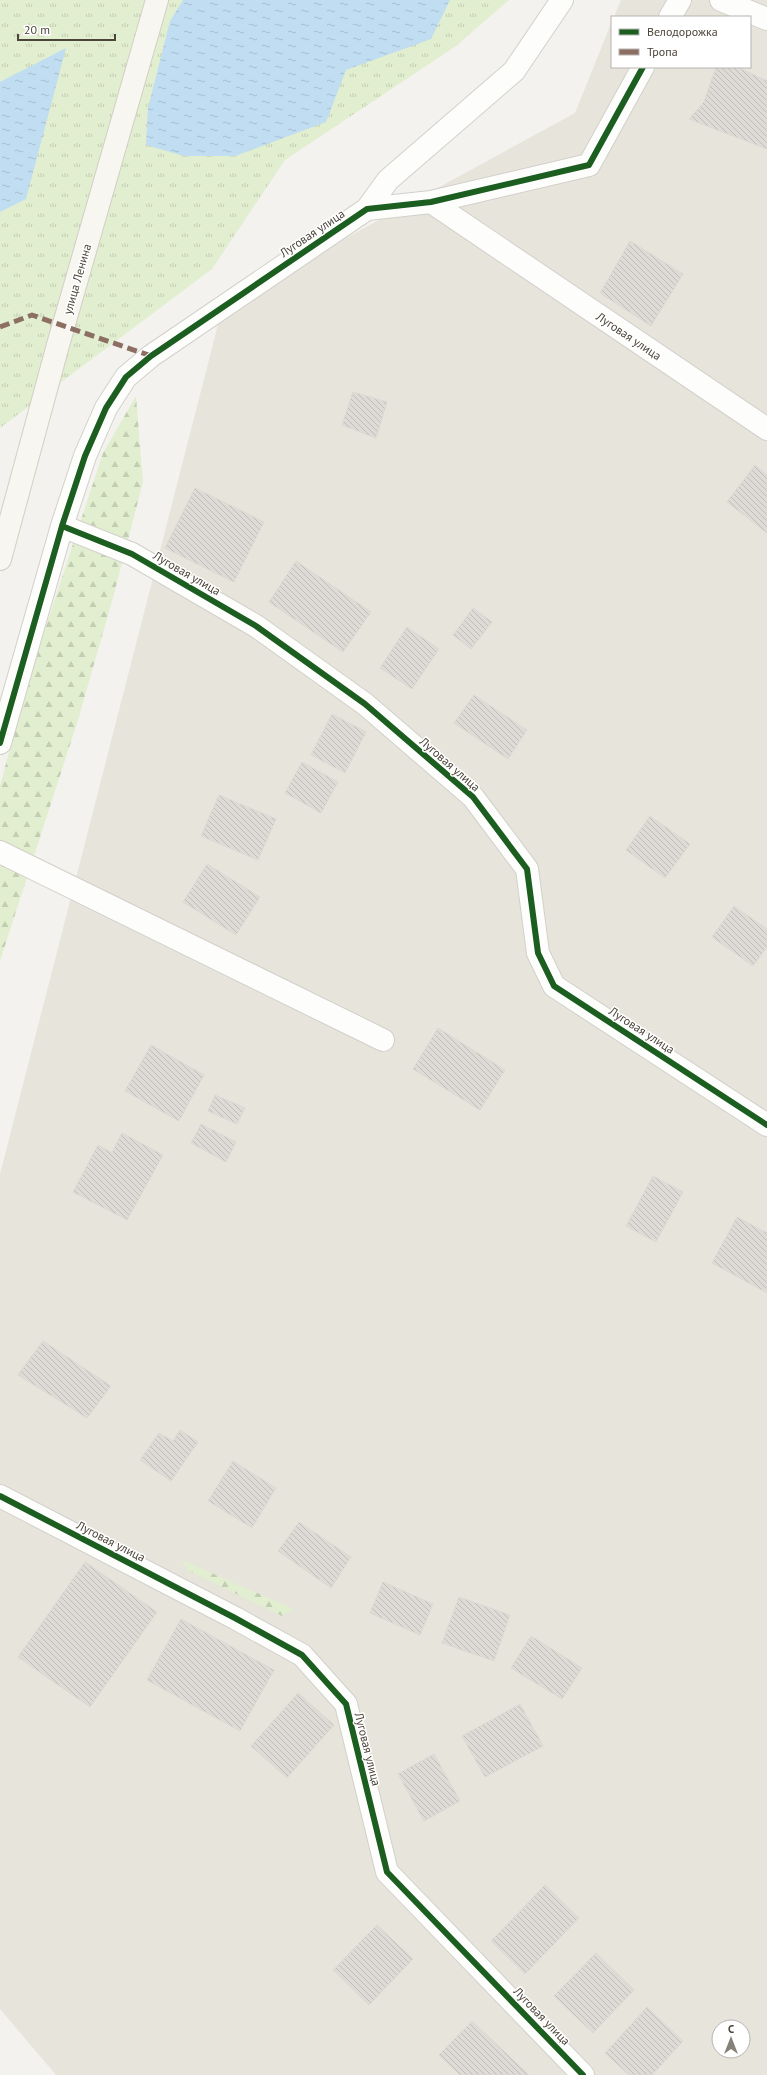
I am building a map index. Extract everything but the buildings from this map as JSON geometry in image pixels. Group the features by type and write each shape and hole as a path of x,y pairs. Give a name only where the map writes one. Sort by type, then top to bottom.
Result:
{"main road":[{"name":"улица Ленина","path":"0,559 58,345 157,0"}],"street":[{"path":"367,209 388,180 514,72 562,0"},
{"path":"671,16 680,0"},
{"path":"721,0 767,20"},
{"name":"Луговая улица","path":"0,743 62,526 85,456 106,408 126,377 151,356 367,209 431,202 588,165 642,68"},
{"name":"Луговая улица","path":"431,202 767,429"},
{"name":"Луговая улица","path":"62,526 132,554 256,626 365,704 473,797 527,869 538,953 554,986 767,1125"},
{"path":"0,852 383,1040"},
{"name":"Луговая улица","path":"0,1496 235,1618 302,1655 346,1704 386,1872 583,2075"}],"shaded area":[{"path":"621,0 767,0 767,2075 56,2075 0,2009 0,1174 223,305 575,113 611,23 611,68 751,68 751,16 614,16"}],"green space":[{"path":"0,0 509,0 456,46 285,160 212,269 0,428"},
{"path":"136,396 143,482 114,594 78,720 0,961 0,786 27,684 103,453"},
{"path":"182,1560 294,1609 282,1616 187,1570"}],"water":[{"path":"183,0 450,0 431,39 346,70 326,122 235,156 184,156 146,145 148,108 170,21"},
{"path":"66,48 26,199 0,212 0,82"}],"marked path":[{"path":"0,327 32,315 151,356"}],"cycle path":[{"path":"0,743 62,526 85,456 106,408 126,377 151,356 367,209 431,202 589,165 642,68"},
{"path":"62,526 132,554 256,626 365,704 473,797 527,869 538,953 554,986 767,1125"},
{"path":"0,1496 235,1618 302,1655 346,1704 387,1872 583,2075"}]}
